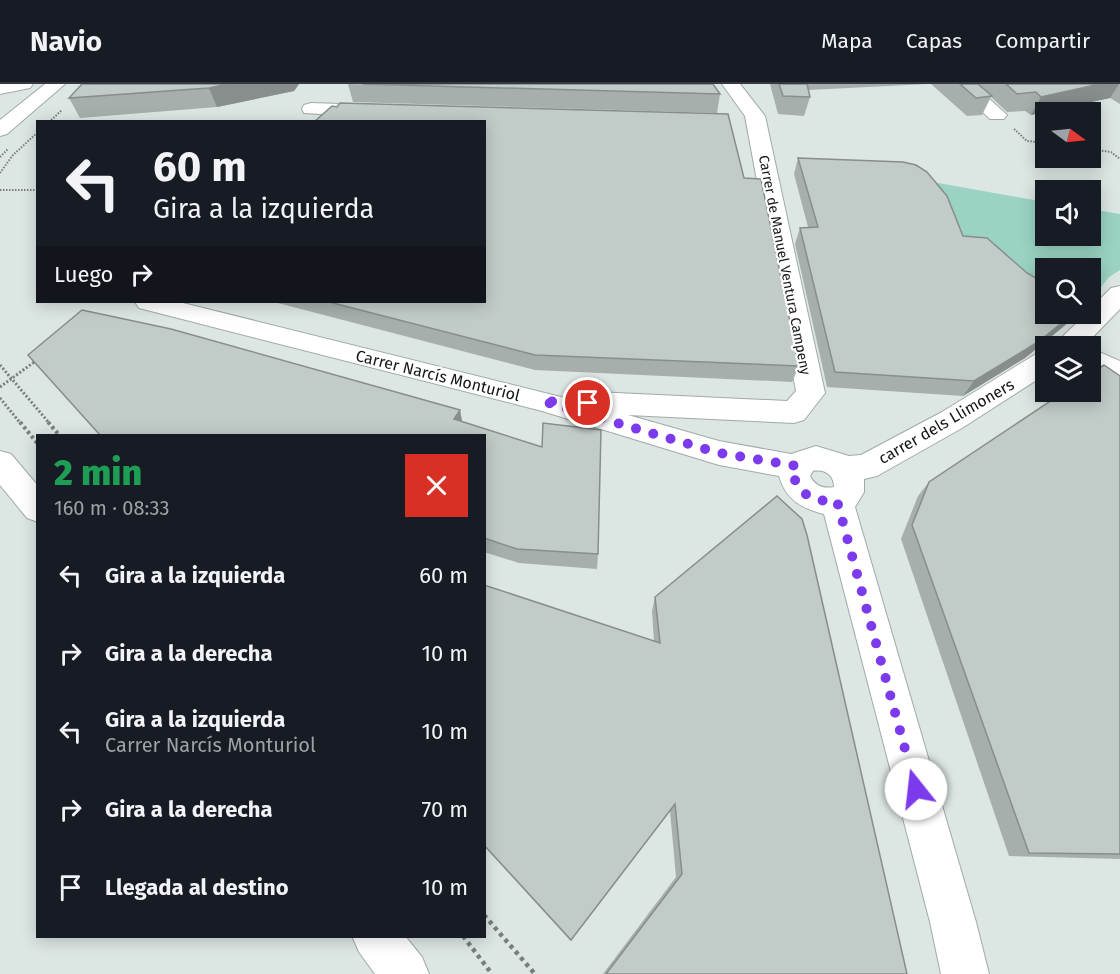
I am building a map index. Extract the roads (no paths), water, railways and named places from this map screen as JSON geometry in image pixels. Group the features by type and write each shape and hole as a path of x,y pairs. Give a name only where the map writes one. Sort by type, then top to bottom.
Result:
{"street":[{"path":"0,89 24,84"},
{"path":"0,130 56,84"},
{"name":"Carrer de Manuel Ventura Campeny","path":"542,401 794,412 811,393 744,122 755,116 731,84"},
{"path":"962,84 997,115"},
{"path":"310,108 393,112"},
{"path":"1080,336 1120,294"},
{"name":"Carrer Narcís Monturiol","path":"152,303 542,401 719,453 797,466 807,459 826,459 840,485"},
{"path":"1101,363 1120,373"},
{"name":"carrer dels Llimoners","path":"840,485 866,467 952,420 1035,368"},
{"path":"0,463 36,507"},
{"path":"840,485 965,974"},
{"path":"377,938 405,974"}]}
